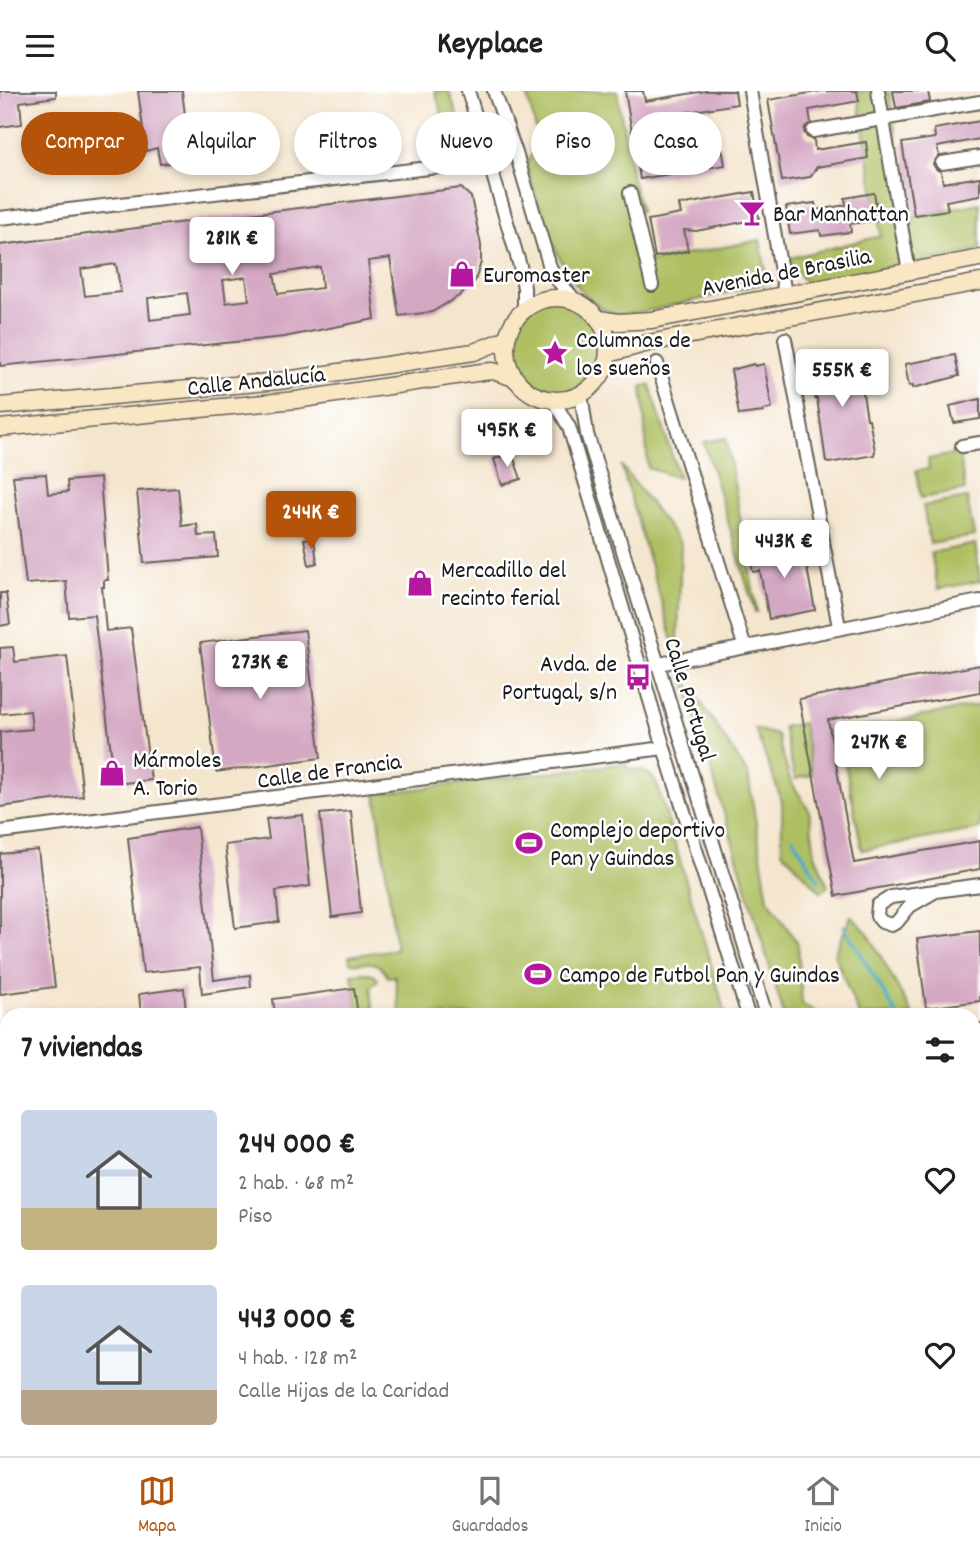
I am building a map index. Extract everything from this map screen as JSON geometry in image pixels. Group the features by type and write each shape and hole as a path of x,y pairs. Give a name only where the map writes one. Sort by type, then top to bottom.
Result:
{"main road":[{"name":"Avenida de Brasilia","path":"599,319 618,322 652,320 980,258"},
{"name":"Avenida de Brasilia","path":"608,354 648,343 980,282"},
{"path":"544,298 573,299 588,307 599,319 608,339 608,354 602,373 592,386 566,400 540,397 528,391 514,378 506,359 506,339 517,316 524,309 544,298"},
{"name":"Calle Andalucía","path":"0,406 279,381 474,352 506,339"},
{"name":"Calle Andalucía","path":"0,428 296,400 482,372 514,378"}],"street":[{"path":"468,91 474,112"},
{"path":"494,91 516,153 549,264 554,276 573,299"},
{"path":"750,91 785,295"},
{"path":"878,91 909,271"},
{"path":"813,131 980,102"},
{"path":"942,163 980,157"},
{"path":"0,218 416,170"},
{"path":"493,175 520,266 524,309"},
{"path":"630,193 652,285"},
{"path":"785,339 839,627"},
{"path":"657,363 744,645"},
{"name":"Calle Portugal","path":"581,394 587,434 764,1008"},
{"name":"Calle Portugal","path":"553,400 569,427 664,748 746,1008"},
{"path":"962,446 980,443"},
{"path":"659,664 744,645 980,601"},
{"name":"Calle de Francia","path":"0,832 664,748"},
{"path":"934,892 980,885"}],"green space":[{"path":"435,91 449,91 456,112 441,112"},
{"path":"526,91 617,91 629,175 631,175 641,211 629,213 643,263 760,240 768,283 641,312 614,314 595,304 567,271 556,250 526,165 531,156 531,175 615,175 615,112 531,112"},
{"path":"857,91 889,91 909,218 980,203 980,250 808,285 785,259 881,236"},
{"path":"557,298 577,302 593,313 604,329 608,349 604,369 593,385 577,396 557,400 537,396 521,385 510,369 506,349 510,329 521,313 537,302"},
{"path":"650,385 679,478 648,468 642,386"},
{"path":"726,438 757,612 704,442"},
{"path":"959,453 965,490 921,498 916,471 929,469 928,459"},
{"path":"621,465 681,544 678,640 673,641"},
{"path":"967,498 974,536 930,544 923,506"},
{"path":"975,544 980,581 938,589 931,553"},
{"path":"683,675 748,774 768,899 798,944 802,1004 809,1008 782,1008"},
{"path":"980,705 980,829 862,850 839,732"},
{"path":"803,723 812,775 795,779 783,727"},
{"path":"755,729 777,735 790,780 809,810 815,854 828,886 821,892 782,851 782,801"},
{"name":"Complejo deportivo Pan y Guindas","path":"626,763 627,769 645,772 657,784 724,1008 399,1008 395,976 388,977 376,964 350,963 349,956 396,949 376,794"},
{"path":"851,916 868,933 909,1008 856,1008 834,954"},
{"path":"369,973 378,980 371,987 373,1008 357,1008 352,974"}],"building":[{"path":"0,91 56,91 56,97 20,102 21,124 0,127"},
{"path":"138,91 182,91 185,112 162,112 162,164 157,148 148,150 148,112 141,112"},
{"path":"625,91 643,91 645,101 706,91 735,91 737,104 688,112 629,112 629,114"},
{"path":"822,91 857,91 859,101 809,110 811,123 805,127 804,132 814,140 815,150 866,142 868,158 817,167 810,177 782,181 768,100"},
{"path":"893,91 928,91 930,102 896,108"},
{"path":"980,121 980,139 937,147 939,155 933,164 941,172 943,183 980,177 980,195 946,201 948,210 914,215 902,143 935,138 934,129"},
{"path":"639,175 664,175 640,179"},
{"path":"461,188 471,197 481,245 481,262 475,281 459,296 432,312 399,316 390,258 368,261 375,319 284,337 0,366 0,245","holes":["116,264 121,292 85,296 81,269","320,267 322,288 278,294 274,274","246,277 249,300 226,303 223,280","187,293 190,315 150,320 148,298"]},
{"path":"754,192 759,219 696,231 684,230 688,251 655,257 648,220 681,214 679,205"},
{"path":"874,193 879,220 850,224 851,232 821,236 820,230 790,234 786,207 815,203 816,210 846,205 845,198"},
{"path":"855,355 875,451 874,455 829,463 826,462 817,398 815,399 808,365 812,364 810,362"},
{"path":"955,355 959,376 913,388 913,385 909,386 905,364"},
{"path":"764,364 772,408 739,415 731,370"},
{"path":"980,399 980,419 954,423 950,406"},
{"path":"512,453 521,479 502,485 494,459"},
{"path":"46,474 48,494 68,492 67,481 100,478 108,580 104,580 102,587 106,631 131,628 151,780 115,784 94,615 69,617 66,581 26,584 13,476"},
{"path":"178,488 182,526 197,524 198,536 216,535 218,557 144,563 137,491"},
{"path":"314,538 317,563 309,565 304,539"},
{"path":"802,542 815,610 769,619 760,571 753,572 749,552"},
{"path":"0,593 6,593 10,624 0,626"},
{"path":"305,630 321,758 216,772 200,643"},
{"path":"13,647 15,662 67,656 83,796 0,807 0,732 32,729 30,711 0,714 0,648"},
{"path":"980,665 980,692 828,720 854,863 980,841 980,869 836,896 799,699"},
{"path":"351,811 361,913 332,917 320,814"},
{"path":"303,815 310,886 276,891 279,922 235,928 225,845 269,839 266,819"},
{"path":"197,827 214,980 250,975 251,987 202,994 200,967 143,973 128,838"},
{"path":"38,850 55,987 0,994 0,854"},
{"path":"980,931 980,1001 926,1008 917,939"},
{"path":"184,988 185,1008 140,1008 139,994"},
{"path":"354,988 357,1008 274,1008 273,999"}],"waterway":[{"path":"793,838 819,881"},
{"path":"844,926 893,1008"}],"place":[{"name":"Bar Manhattan","path":"752,213"},
{"name":"Euromaster","path":"462,274"},
{"name":"Columnas de los sueños","path":"555,353"},
{"name":"Mercadillo del recinto ferial","path":"420,583"},
{"name":"Avda. de Portugal, s/n","path":"638,677"},
{"name":"Mármoles A. Torio","path":"112,773"},
{"name":"Complejo deportivo Pan y Guindas","path":"529,843"},
{"name":"Campo de Futbol Pan y Guindas","path":"538,974"}]}
